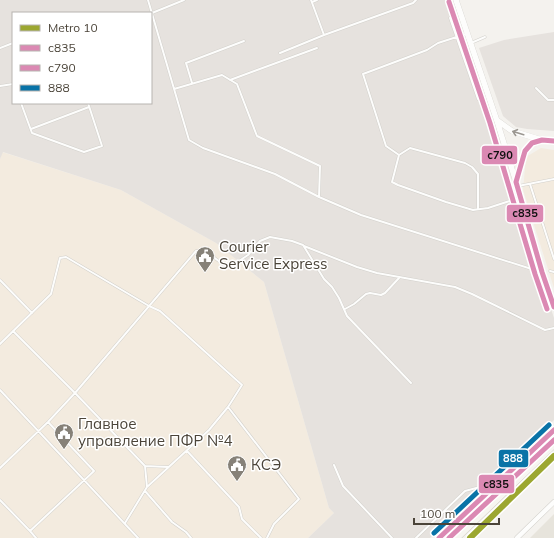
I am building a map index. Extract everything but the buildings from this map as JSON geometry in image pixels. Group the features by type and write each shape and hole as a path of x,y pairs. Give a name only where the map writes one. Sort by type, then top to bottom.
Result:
{"main road":[{"path":"554,141 542,140 532,143 526,151 516,184 554,307"},
{"path":"439,538 554,430"},
{"path":"457,538 554,445"}],"street":[{"path":"456,0 497,121 516,184"},
{"path":"497,121 512,131 542,140"},
{"path":"517,538 554,502"}],"lane":[{"path":"148,0 152,12"},
{"path":"184,0 152,13 189,140 203,148 275,174 319,197 362,215 542,272"},
{"path":"317,0 311,1 324,35"},
{"path":"280,52 413,3 416,0"},
{"path":"450,18 478,99"},
{"path":"399,155 386,146 362,74 398,62 428,50 438,43 468,33"},
{"path":"471,43 485,37"},
{"path":"192,83 186,63 244,41"},
{"path":"0,48 12,43"},
{"path":"230,80 317,48"},
{"path":"174,89 222,75 237,84 257,136 320,166 319,197"},
{"path":"0,86 12,84"},
{"path":"536,88 548,100 554,100"},
{"path":"21,104 32,133 84,152 102,146 88,104"},
{"path":"31,129 89,107"},
{"path":"478,209 478,174 472,167 434,154 410,148 399,155 392,182 398,185 473,210 488,208 520,198"},
{"path":"516,184 530,184 554,179"},
{"path":"530,184 554,259"},
{"path":"0,468 48,422 75,393 196,251 204,250 224,265 229,265 236,263 248,255 260,241 270,236 292,241 357,267 377,273 398,278 455,287 545,330 554,328"},
{"path":"303,245 324,279 332,287 345,309 347,316 411,383"},
{"path":"0,344 51,294 60,258 66,257 160,312 242,386 228,407 209,430 147,487 125,523"},
{"path":"550,271 554,272"},
{"path":"345,309 366,294 370,293 381,295 385,293 398,278"},
{"path":"0,280 32,313"},
{"path":"13,330 145,466 147,487"},
{"path":"0,390 138,538"},
{"path":"228,407 299,499 274,524 267,538"},
{"path":"30,531 94,471 48,422"},
{"path":"186,451 238,507 242,519 261,538"},
{"path":"334,465 343,486 392,538"},
{"path":"145,466 169,467"},
{"path":"416,538 465,491 480,487 489,491"},
{"path":"145,491 172,522 186,532 191,538"},
{"path":"0,500 36,538"}],"shaded area":[{"path":"0,0 448,0 554,318 554,420 430,538 308,538 334,513 329,508 264,282 216,243 121,190 3,152 0,159"},
{"path":"554,32 554,131 516,127 503,116 479,48 504,40"},
{"path":"541,148 554,150 554,288 523,190 526,157"},
{"path":"2,152 121,190 216,243 264,282 329,508 334,513 308,538 0,538 0,159"},
{"path":"554,514 554,538 530,538"}],"metro line":[{"name":"10","path":"470,538 554,456"}],"transit line":[{"name":"с790","path":"449,2 490,123 535,274 547,309"},
{"name":"с835","path":"554,141 542,140 532,143 525,151 516,182 542,272 554,307"},
{"name":"888","path":"434,533 549,425"},
{"name":"с835","path":"439,538 554,430"},
{"name":"с790","path":"449,538 554,440"}],"place":[{"name":"Courier Service Express","path":"205,273"},
{"name":"Главное управление ПФР №4","path":"64,450"},
{"name":"КСЭ","path":"237,482"}]}
